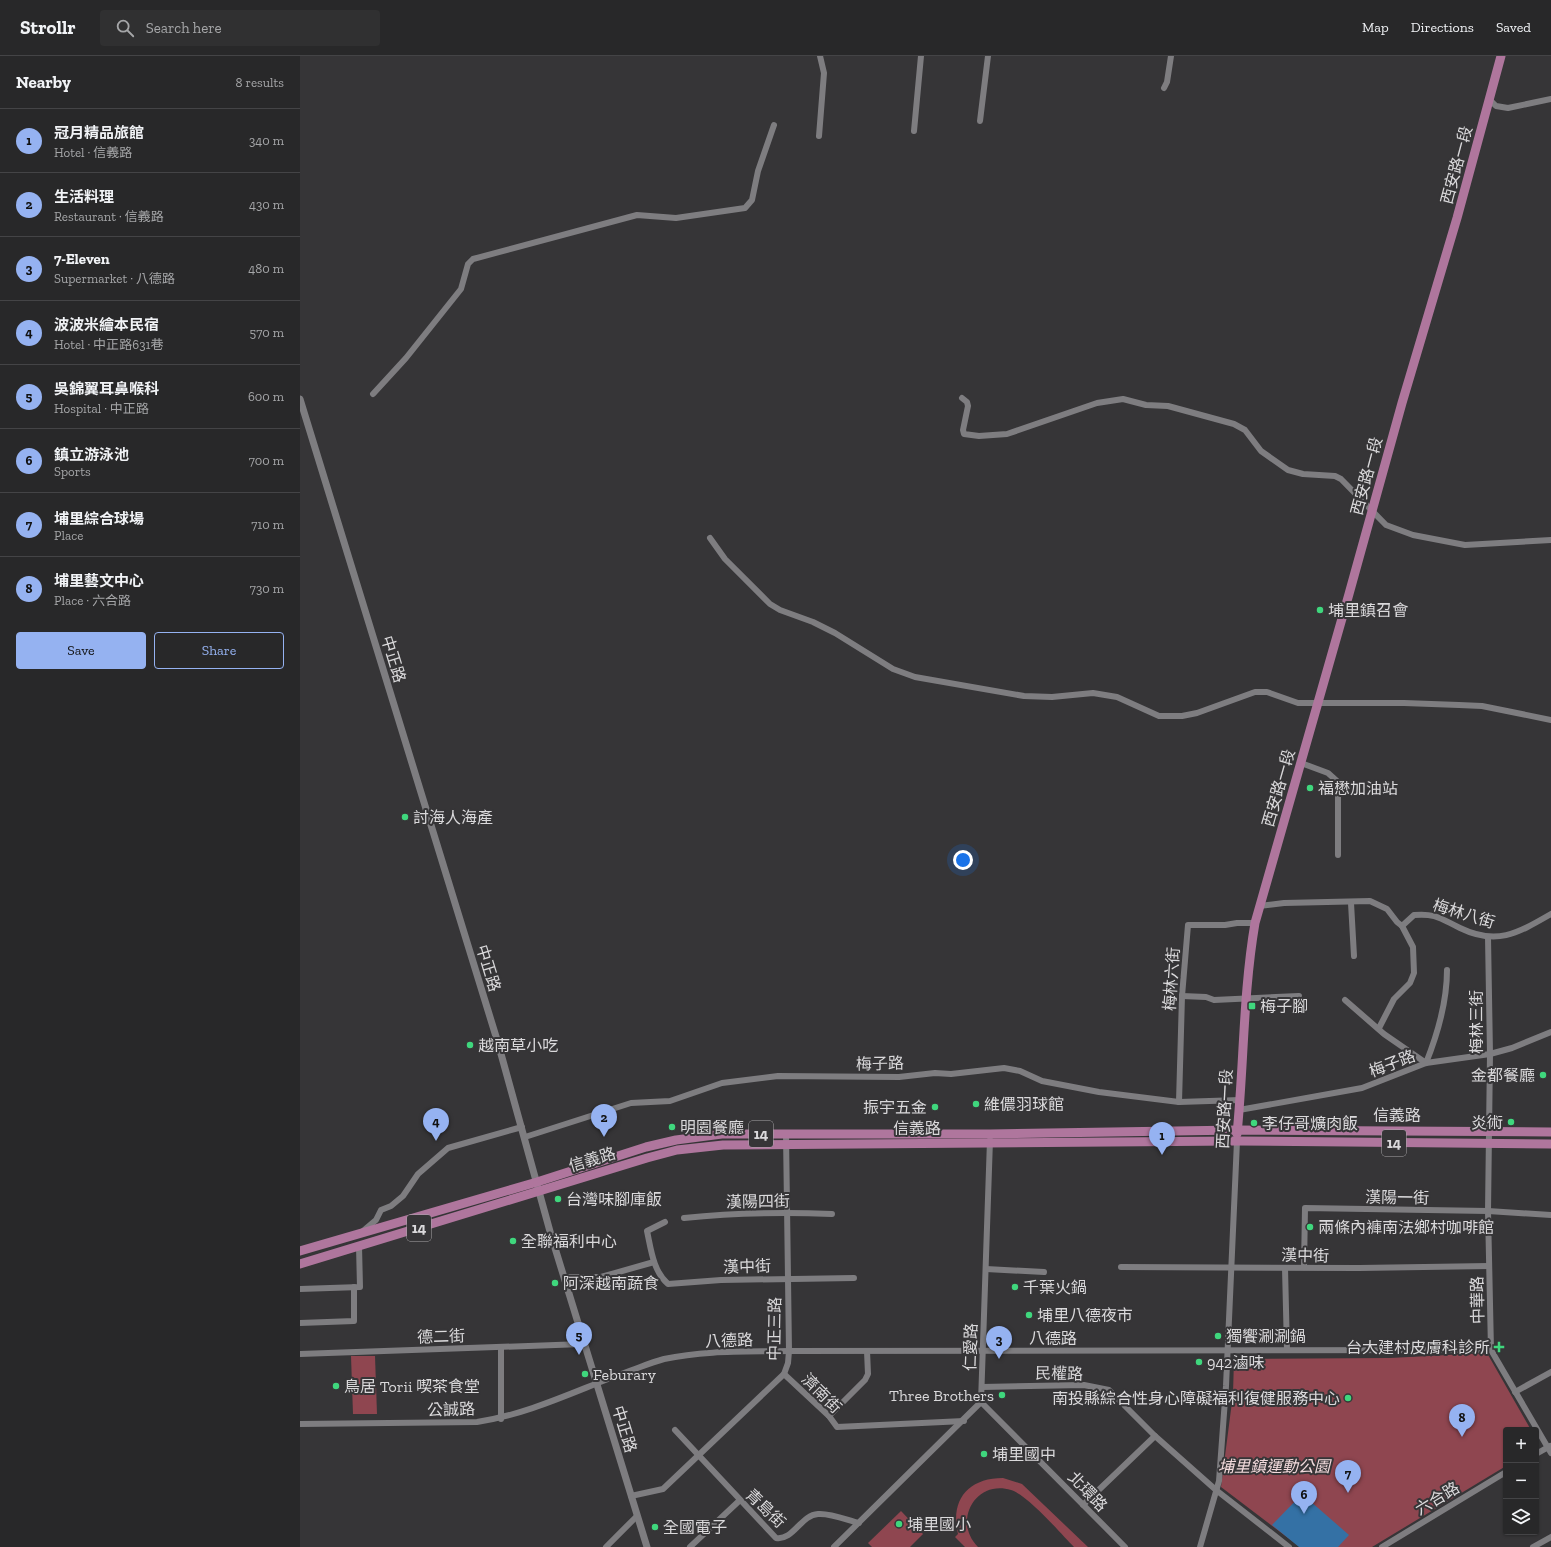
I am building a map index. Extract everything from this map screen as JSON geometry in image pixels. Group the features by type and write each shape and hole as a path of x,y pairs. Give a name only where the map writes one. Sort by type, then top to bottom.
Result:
{"main road":[{"name":"西安路一段","path":"1237,1141 1249,958 1259,906 1301,763 1402,403 1457,218 1501,56"},
{"name":"信義路","path":"300,1264 538,1187 646,1147 676,1140 722,1134 990,1134 1238,1130 1488,1130 1551,1132"},
{"name":"信義路","path":"300,1251 362,1232 677,1150 723,1145 1237,1141 1551,1144"},
{"path":"318,1246 321,1258"}],"street":[{"path":"819,136 824,73 820,56"},
{"path":"914,131 921,56"},
{"path":"980,121 988,56"},
{"path":"1164,88 1167,82 1171,56"},
{"path":"1489,99 1496,106 1508,108 1551,99"},
{"path":"373,394 406,358 461,289 468,264 473,259 638,215 676,218 745,208 752,200 758,171 774,125"},
{"path":"962,398 967,402 968,406 963,430 964,434 978,436 1007,434 1097,403 1123,399 1146,405 1168,406 1234,424 1245,430 1261,451 1288,470 1303,474 1335,476 1341,479 1386,525 1399,530 1465,545 1551,540"},
{"name":"中正路","path":"300,400 525,1137 583,1344 647,1547"},
{"path":"710,538 725,559 770,604 780,610 813,622 893,669 915,678 1024,696 1052,697 1093,693 1117,697 1159,716 1182,716 1197,713 1254,692 1267,692 1298,703 1428,703 1482,706 1551,720"},
{"path":"1301,763 1328,773 1338,782 1338,855"},
{"path":"1259,906 1284,902 1370,901 1387,909 1402,926 1413,947 1414,973 1410,982 1394,999 1379,1028"},
{"path":"1350,902 1354,956"},
{"name":"梅林八街","path":"1402,926 1414,915 1431,914 1462,929 1488,937 1498,938 1514,934 1551,914"},
{"name":"梅林六街","path":"1179,1102 1182,996 1188,924 1225,925 1255,923"},
{"name":"梅林三街","path":"1488,937 1490,1054 1488,1130"},
{"path":"1345,1000 1379,1028 1384,1034 1426,1063 1441,1020 1447,988 1447,970"},
{"path":"1182,996 1206,997 1214,1000 1246,1000 1298,996"},
{"name":"梅子路","path":"1239,1110 1362,1088 1426,1063 1490,1054 1512,1048 1551,1032"},
{"name":"梅子路","path":"525,1137 631,1103 670,1100 722,1083 778,1076 899,1077 935,1073 950,1074 1004,1068 1020,1071 1042,1081 1099,1092 1179,1102 1240,1100"},
{"path":"362,1232 376,1220 381,1210 391,1206 403,1196 418,1174 448,1148 522,1127"},
{"name":"中華路","path":"1488,1130 1491,1350 1549,1446 1551,1453"},
{"name":"中正三路","path":"631,1496 663,1489 784,1374 788,1364 789,1351 786,1134"},
{"name":"仁愛路","path":"981,1402 990,1134"},
{"name":"西安路一段","path":"1200,1547 1219,1480 1226,1386 1226,1350 1237,1141"},
{"name":"漢陽一街","path":"1304,1267 1305,1208 1488,1211 1551,1215"},
{"name":"漢陽四街","path":"684,1218 714,1215 788,1212 832,1214"},
{"path":"565,1277 601,1277 654,1262 646,1231 666,1222"},
{"path":"300,1323 354,1321 359,1246"},
{"name":"漢中街","path":"654,1262 662,1279 668,1284 696,1281 788,1277 854,1278"},
{"name":"漢中街","path":"1121,1267 1359,1268 1489,1266"},
{"path":"1285,1268 1287,1350"},
{"path":"986,1269 1044,1272"},
{"path":"300,1289 357,1287"},
{"name":"德二街","path":"300,1354 583,1344"},
{"path":"501,1347 501,1418"},
{"name":"八德路","path":"596,1382 664,1359 706,1353 789,1351 1491,1350"},
{"path":"829,1416 865,1380 868,1374 867,1351"},
{"path":"1515,1392 1551,1372"},
{"name":"濟南街","path":"784,1374 829,1416 837,1427 964,1421"},
{"name":"公誠路","path":"300,1424 477,1422 501,1418 528,1410 596,1382"},
{"name":"民權路","path":"982,1387 1084,1385 1109,1390 1155,1436 1216,1490 1289,1547"},
{"path":"834,1547 964,1421 981,1402"},
{"name":"北環路","path":"981,1402 1125,1547"},
{"name":"青島街","path":"675,1430 739,1501 776,1538 784,1538 811,1516 818,1514 859,1523"},
{"path":"1083,1505 1155,1436"},
{"path":"1539,1452 1549,1446"},
{"name":"六合路","path":"1382,1547 1503,1474"},
{"path":"690,1547 739,1501"},
{"path":"606,1547 637,1516"},
{"path":"1533,1547 1551,1536"}],"green space":[{"name":"埔里鎮運動公園","path":"1487,1353 1529,1427 1503,1427 1503,1468 1372,1547 1300,1547 1221,1487 1233,1394 1234,1359 1390,1358"},
{"path":"351,1356 375,1356 377,1414 353,1414"},
{"path":"1003,1478 1022,1484 1088,1547 1074,1547 1044,1515 1026,1499 1011,1490 998,1488 987,1491 978,1496 972,1505 968,1515 967,1526 971,1537 978,1547 965,1547 955,1537 958,1534 956,1522 959,1501 964,1493 980,1482"},
{"path":"901,1511 923,1534 910,1547 872,1547 868,1543"}],"water":[{"path":"1302,1494 1349,1535 1338,1547 1299,1547 1272,1525"}],"place":[{"name":"埔里鎮召會","path":"1320,610"},
{"name":"福懋加油站","path":"1310,788"},
{"name":"討海人海產","path":"405,817"},
{"name":"梅子腳","path":"1252,1006"},
{"name":"越南草小吃","path":"470,1045"},
{"name":"金都餐廳","path":"1543,1075"},
{"name":"維儂羽球館","path":"976,1104"},
{"name":"振宇五金","path":"935,1107"},
{"name":"炎術","path":"1511,1122"},
{"name":"李仔哥爌肉飯","path":"1254,1123"},
{"name":"明園餐廳","path":"672,1127"},
{"name":"生活料理","path":"604,1137"},
{"name":"波波米繪本民宿","path":"436,1141"},
{"name":"冠月精品旅館","path":"1162,1155"},
{"name":"台灣味腳庫飯","path":"558,1199"},
{"name":"兩條內褲南法鄉村咖啡館","path":"1310,1227"},
{"name":"全聯福利中心","path":"513,1241"},
{"name":"阿深越南蔬食","path":"555,1283"},
{"name":"千葉火鍋","path":"1015,1287"},
{"name":"埔里八德夜市","path":"1029,1315"},
{"name":"獨饗涮涮鍋","path":"1218,1336"},
{"name":"台大建村皮膚科診所","path":"1499,1347"},
{"name":"吳錦翼耳鼻喉科","path":"579,1355"},
{"name":"7-Eleven","path":"999,1359"},
{"name":"942滷味","path":"1199,1362"},
{"name":"Feburary","path":"585,1374"},
{"name":"鳥居 Torii 喫茶食堂","path":"336,1386"},
{"name":"Three Brothers","path":"1002,1395"},
{"name":"南投縣綜合性身心障礙福利復健服務中心","path":"1348,1398"},
{"name":"埔里藝文中心","path":"1462,1437"},
{"name":"埔里國中","path":"984,1454"},
{"name":"埔里綜合球場","path":"1348,1493"},
{"name":"鎮立游泳池","path":"1304,1514"},
{"name":"埔里國小","path":"899,1524"},
{"name":"全國電子","path":"655,1527"}]}
